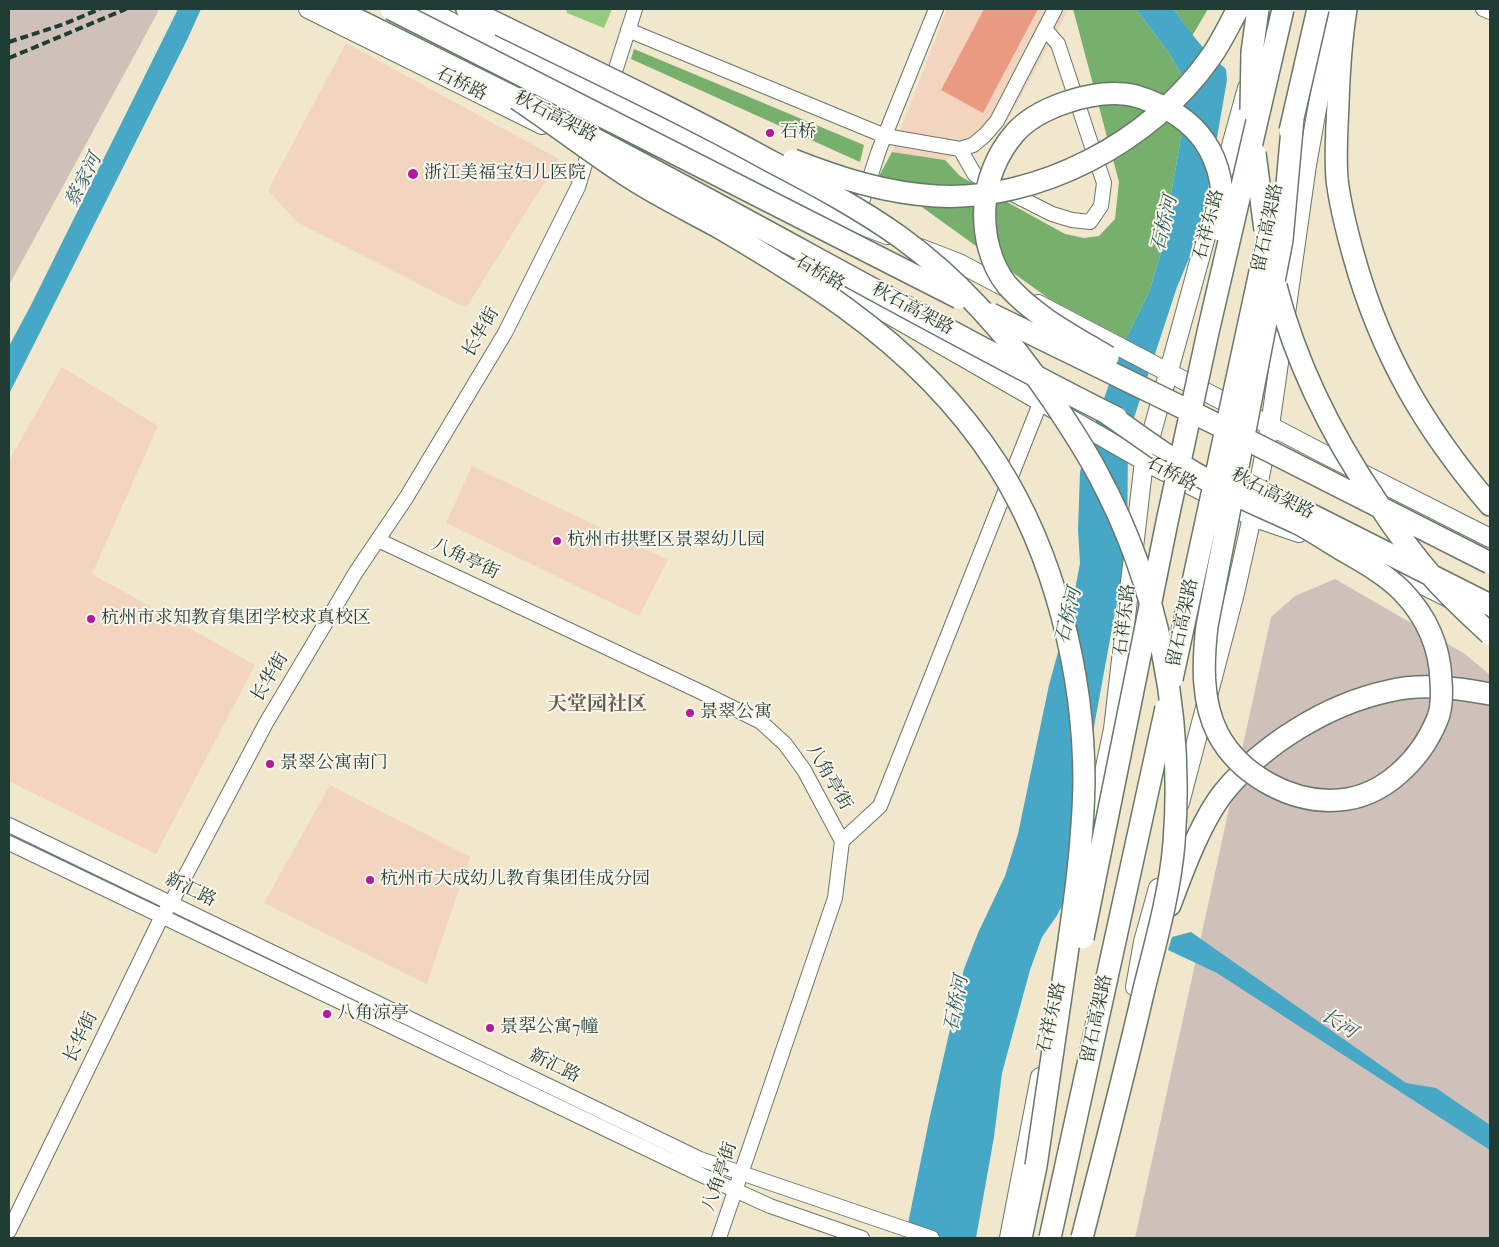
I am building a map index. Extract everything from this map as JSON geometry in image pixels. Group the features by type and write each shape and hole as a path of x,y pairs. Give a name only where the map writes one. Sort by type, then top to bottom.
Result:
{"highway":[{"name":"秋石高架路","path":"336,9 518,99 694,191 855,280 1105,412 1490,604"},
{"name":"秋石高架路","path":"392,9 964,301 1212,422 1490,563"},
{"path":"467,9 695,120 858,209 903,239 934,265 993,322 1015,348 1058,408 1098,474 1129,540 1162,650 1171,701 1175,745 1174,844 1169,882 1155,942 1082,1238"},
{"path":"695,120 835,177 869,186 908,194 937,196 972,196 1009,189 1068,171 1101,156 1134,134 1170,105 1210,58 1238,9"},
{"path":"1258,9 1252,52 1251,86 1252,125 1258,180 1269,259 1283,313 1303,369 1344,450 1403,541 1436,582 1490,634"},
{"name":"留石高架路","path":"1020,1238 1167,522 1208,332 1283,9"},
{"name":"留石高架路","path":"1050,1238 1318,9"},
{"path":"1346,9 1338,81 1336,135 1338,180 1346,228 1359,274 1374,319 1400,377 1441,444 1490,505"},
{"path":"1167,522 1169,463 1181,406 1184,397 1217,248 1224,209 1219,170 1208,146 1195,129 1174,112 1148,99 1124,94 1099,94 1055,106 1035,117 1014,133 1001,152 986,190 984,213 988,247 1006,284 1041,316 1075,338 1142,375 1173,396 1181,401 1189,406 1196,412 1212,422"},
{"path":"518,99 633,180 721,229 795,274 844,307 918,370 970,427 1013,491 1047,567 1069,648 1078,694 1084,782 1082,828 1073,915 1036,1166"},
{"path":"1105,412 1200,476 1233,493 1242,497 1300,525 1378,570 1401,590 1414,605 1426,621 1438,653 1441,667 1442,694 1438,718 1426,742 1410,763 1392,779 1367,793 1340,800 1322,800 1281,790 1252,772 1230,752 1218,733 1206,688 1204,657 1207,626 1217,578 1222,549 1232,500 1234,491 1282,240 1293,118"},
{"path":"1155,942 1191,852 1213,809 1223,793 1276,742 1336,709 1389,690 1455,688 1490,694"}],"main road":[{"name":"石桥路","path":"308,9 643,175 1141,459 1252,517 1353,550 1490,619"},
{"path":"426,9 840,217 959,264 1490,538"},
{"name":"石祥东路","path":"1009,1238 1032,1115 1074,923 1113,729 1141,459 1162,368 1183,322 1268,9"},
{"path":"1089,1238 1143,942 1232,602 1252,517 1270,426 1307,164 1335,9"}],"street":[{"name":"长华街","path":"9,1231 162,916 171,903 266,723 356,572 406,498 505,333 578,187 635,9"},
{"path":"855,223 885,136 936,9"},
{"path":"628,30 885,136 960,149 973,145 985,135 996,121 1056,9"},
{"path":"1483,9 1490,12"},
{"path":"960,149 975,175 1052,214 1072,220 1090,222 1101,206 1104,183 1058,44 1045,29"},
{"path":"842,842 880,806 1041,402"},
{"name":"八角亭街","path":"378,540 703,692 761,722 785,744 804,770 842,842 835,898 719,1238"},
{"name":"新汇路","path":"9,826 700,1158 932,1238"},
{"name":"新汇路","path":"9,843 736,1191 770,1206 862,1238"}],"shaded area":[{"path":"9,9 157,9 158,12 9,285"},
{"path":"947,9 1069,9 1011,114 991,139 945,160 892,152"},
{"name":"浙江美福宝妇儿医院","path":"346,43 559,159 466,308 297,222 268,190"},
{"name":"杭州市求知教育集团学校求真校区","path":"62,367 158,426 92,574 255,665 156,854 9,781 9,461"},
{"name":"杭州市拱墅区景翠幼儿园","path":"472,466 668,560 639,616 446,523"},
{"path":"1335,579 1465,654 1490,675 1490,1238 1135,1238 1271,617 1295,596"},
{"name":"杭州市大成幼儿教育集团佳成分园","path":"330,785 470,857 427,984 264,903"}],"green space":[{"path":"566,9 612,9 604,28 567,13"},
{"path":"1073,9 1136,9 1169,53 1182,75 1185,108 1160,256 1149,292 1126,339 1048,298 879,176 892,152 945,160 960,176 1065,234 1084,238 1099,236 1115,219 1119,182"},
{"path":"1174,9 1208,9 1192,36"},
{"path":"634,49 864,145 860,162 631,59"}],"water":[{"path":"178,9 201,9 9,394 9,346"},
{"name":"石桥河","path":"1136,9 1174,9 1211,56 1226,69 1227,80 1201,230 1177,287 1128,436 1127,563 1115,612 1083,787 1071,836 1068,858 1069,875 1062,906 1042,937 1030,970 1002,1073 994,1137 976,1238 905,1238 930,1116 964,969 978,933 1005,876 1018,834 1049,685 1075,590 1080,563 1078,530 1080,472 1122,347 1149,292 1160,256 1185,108 1182,75 1169,53"},
{"path":"1191,932 1406,1083 1436,1088 1490,1125 1490,1150 1217,973 1168,950 1172,937"}],"building":[{"path":"984,9 1038,9 983,113 941,90"}],"railway":[{"path":"9,42 64,24 100,9"},
{"path":"9,58 126,9"}],"place":[{"name":"石桥","path":"770,133"},
{"name":"浙江美福宝妇儿医院","path":"413,174"},
{"name":"杭州市拱墅区景翠幼儿园","path":"557,541"},
{"name":"杭州市求知教育集团学校求真校区","path":"91,619"},
{"name":"景翠公寓","path":"690,713"},
{"name":"景翠公寓南门","path":"270,764"},
{"name":"杭州市大成幼儿教育集团佳成分园","path":"370,880"},
{"name":"八角凉亭","path":"327,1014"},
{"name":"景翆公寓7幢","path":"490,1028"}],"district":[{"name":"天堂园社区","path":"597,706"}],"water label":[{"name":"蔡家河","path":"85,181"},
{"name":"长河","path":"1338,1025"}]}
